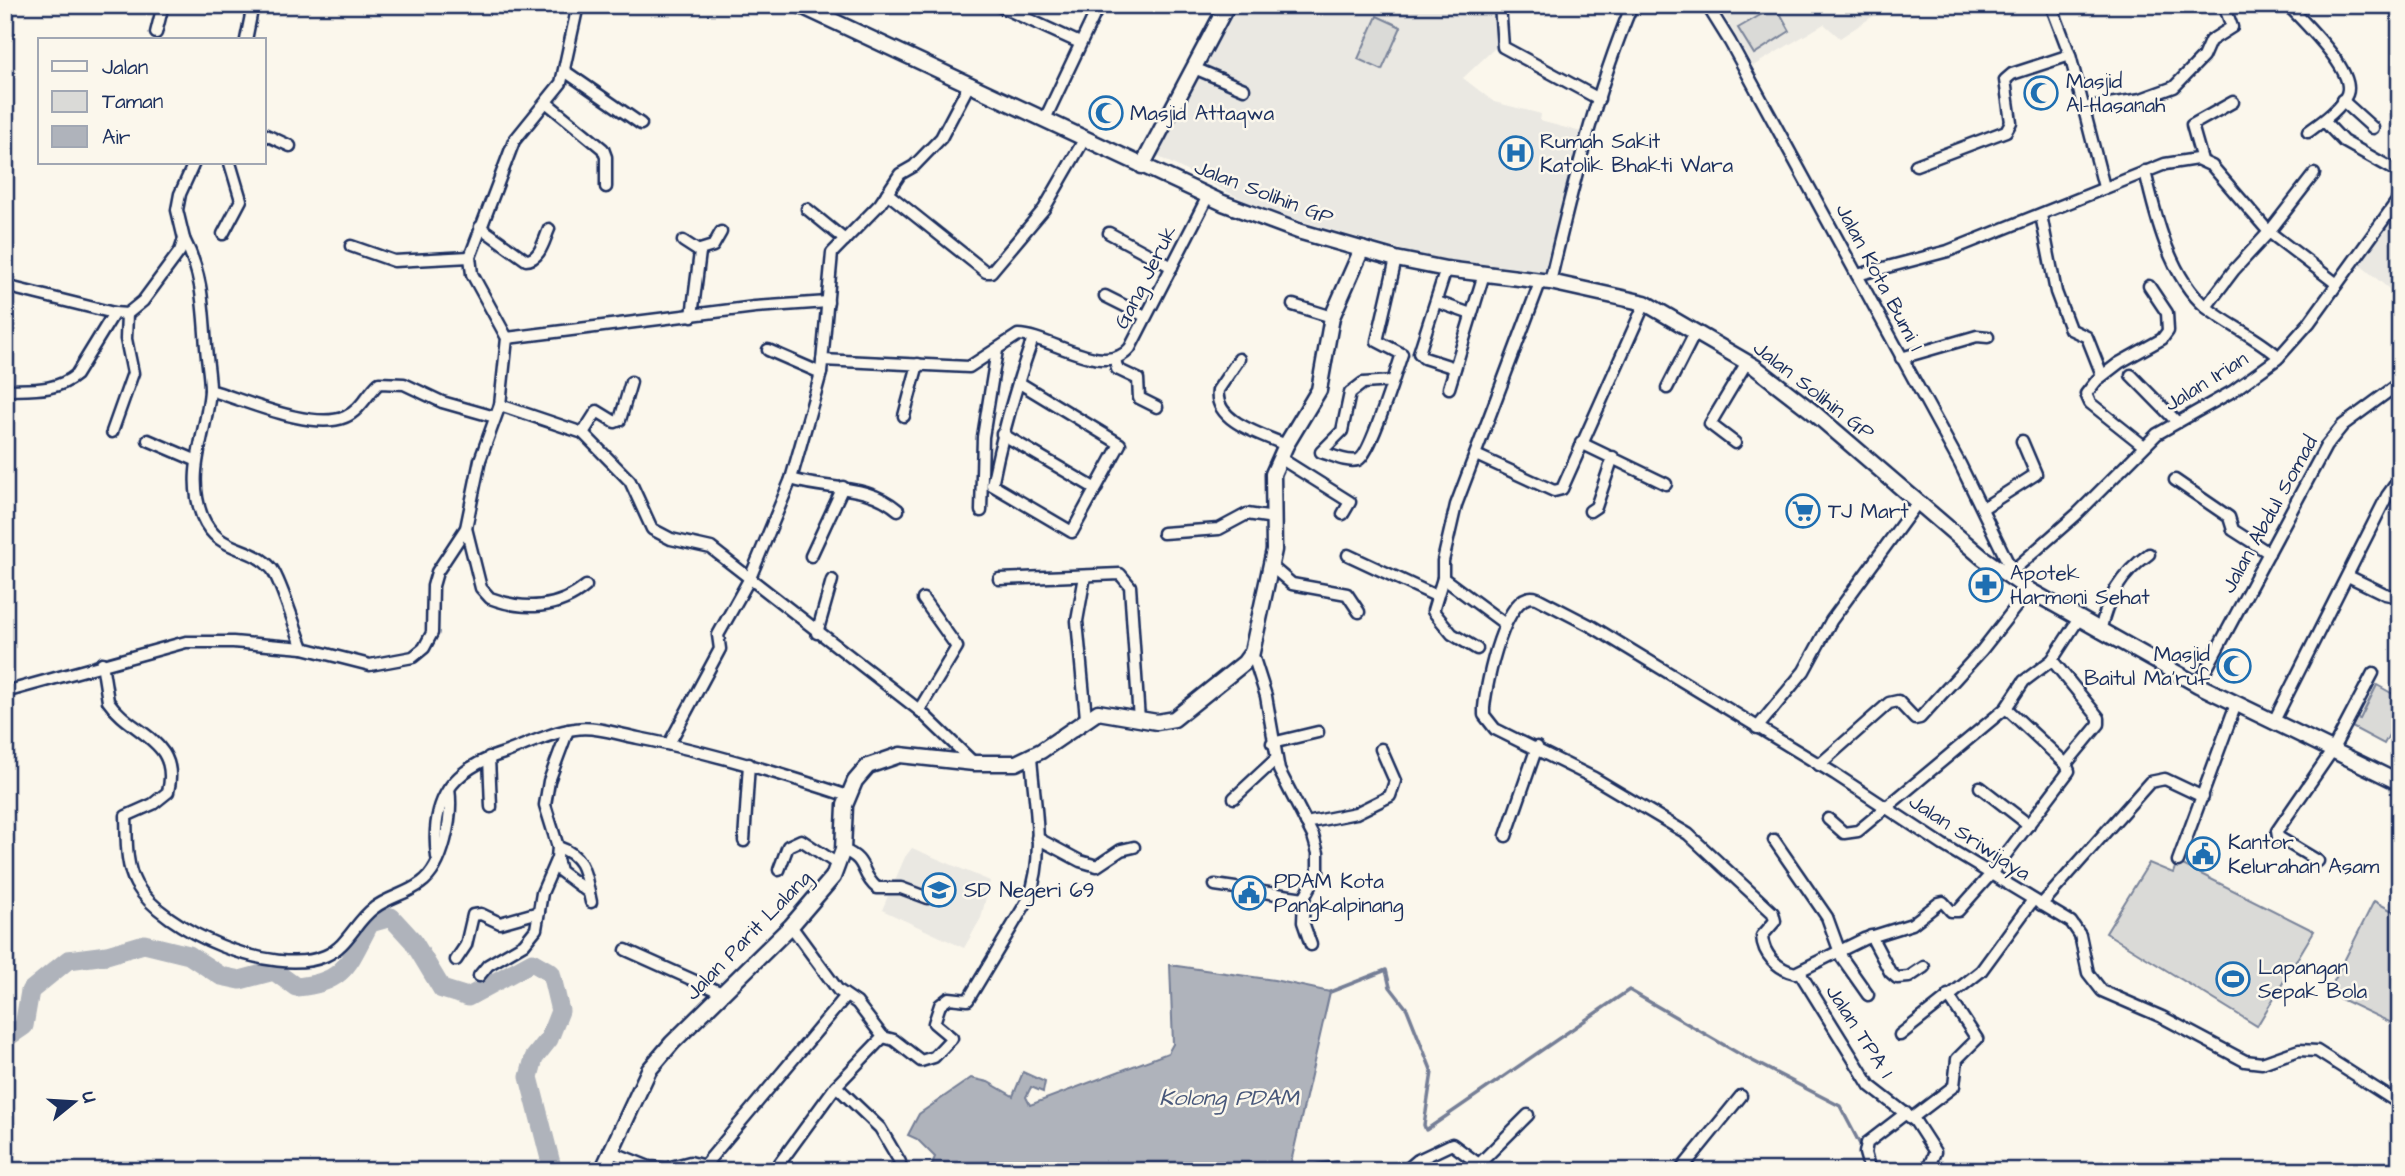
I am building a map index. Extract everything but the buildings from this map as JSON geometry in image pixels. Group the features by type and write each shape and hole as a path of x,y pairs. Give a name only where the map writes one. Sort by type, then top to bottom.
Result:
{"main road":[{"name":"Jalan Solihin GP","path":"799,5 1208,196 1298,231 1396,259 1446,269 1546,281 1645,303 1747,362 1814,412 1917,502 2029,590 2078,620 2198,685 2400,783"},
{"path":"1142,166 1227,5"},
{"path":"1086,718 1106,712 1139,720 1167,721 1182,715 1244,663 1252,652 1271,566 1274,518 1272,482 1283,452 1319,390 1332,317 1362,249"},
{"name":"Jalan Parit Lalang","path":"602,1171 609,1150 649,1070 823,891 839,865 843,850 844,814 848,796 869,766 890,757 1003,764 1031,757 1086,718"}],"street":[{"path":"156,33 163,5"},
{"path":"246,38 253,5"},
{"path":"5,692 18,691 102,663 186,642 233,642 303,648 370,665 413,657 424,648 432,633 433,586 437,572 466,528 480,460 500,405 507,338 472,274 470,257 514,141 547,103 566,72 578,5"},
{"path":"997,5 1080,43"},
{"path":"1045,118 1099,5"},
{"path":"1500,5 1503,47 1599,99"},
{"path":"1477,649 1442,624 1433,611 1443,578 1448,535 1476,455 1546,281 1599,99 1632,5"},
{"name":"Jalan Kota Bumi 1","path":"1707,5 1730,42 1983,509 2010,573"},
{"path":"2050,5 2070,55 2104,187"},
{"path":"2083,108 2141,99 2174,87 2203,57 2210,41 2231,29 2224,5"},
{"path":"2288,5 2342,68 2347,90 2324,121 2308,132"},
{"path":"1916,164 2006,131 2011,122 2004,89 2008,77 2070,55"},
{"path":"1194,68 1244,89"},
{"path":"566,72 641,124"},
{"path":"668,744 718,653 718,635 750,578 791,480 821,373 832,253 887,193 900,174 915,166 941,138 970,83"},
{"path":"2342,100 2373,128"},
{"path":"2202,160 2192,125 2233,102"},
{"path":"547,103 603,149 606,157 606,187"},
{"path":"2324,121 2343,141 2400,173"},
{"path":"266,135 290,146"},
{"path":"887,193 986,272 991,272 1044,209 1085,138"},
{"path":"1857,275 1948,251 2145,171 2179,161 2202,160 2217,170 2269,232 2337,284"},
{"path":"194,164 180,194 177,210 184,239 201,280 210,390 195,460 202,514 212,534 230,547 261,560 272,570 303,648"},
{"path":"223,234 241,200 230,164"},
{"path":"2145,171 2162,234 2185,284 2206,307 2279,357"},
{"path":"2206,307 2314,174"},
{"name":"Gang Jeruk","path":"1033,338 1086,356 1115,358 1130,348 1208,196"},
{"name":"Jalan Irian","path":"2010,573 2076,515 2144,446 2177,422 2233,391 2279,357 2337,284 2400,197"},
{"path":"807,209 845,240"},
{"path":"2041,215 2056,292 2065,319 2070,329 2087,337 2102,376"},
{"path":"480,228 526,260 537,257 549,229"},
{"path":"682,241 700,250 715,245 722,232"},
{"path":"1109,233 1172,267"},
{"path":"5,286 127,314 143,301 180,251 184,239"},
{"path":"351,246 394,261 470,257"},
{"path":"692,316 700,250"},
{"path":"1392,381 1363,383 1350,393 1342,430 1321,452 1347,460 1362,458 1392,381 1402,355 1377,341 1396,259"},
{"path":"1446,269 1420,356 1455,368"},
{"path":"1449,388 1484,274"},
{"path":"2144,446 2087,400 2086,394 2102,376 2162,339 2168,331 2167,313 2149,286"},
{"path":"1105,296 1145,316"},
{"path":"507,338 828,302"},
{"path":"1437,302 1471,314"},
{"path":"1476,455 1558,491 1562,489 1645,303"},
{"path":"1293,305 1332,317"},
{"path":"5,390 56,387 68,382 76,375 114,313"},
{"path":"112,432 133,373 126,339 127,314"},
{"path":"1667,388 1696,331"},
{"path":"822,360 969,368 1018,335 1033,338 1018,382 1002,434 992,485 1072,533 1120,443 1018,382"},
{"path":"1902,358 1977,336 1988,337"},
{"path":"981,510 983,437 997,349"},
{"path":"768,350 821,373"},
{"path":"1115,358 1117,369 1138,379 1139,398 1157,407"},
{"path":"1239,359 1218,390 1221,407 1240,425 1283,452 1350,502 1343,513"},
{"path":"1735,443 1710,424 1747,362"},
{"path":"904,416 918,364"},
{"path":"2131,375 2177,422"},
{"path":"210,390 308,420 327,420 345,417 358,409 379,383 390,381 442,402 495,417"},
{"path":"583,433 597,411 615,422 621,420 631,382"},
{"name":"Jalan Abdul Somad","path":"2198,685 2326,446 2343,425 2400,383"},
{"path":"500,405 583,433 630,481 652,529 671,539 711,548 919,710 974,763"},
{"path":"1002,434 1096,489"},
{"path":"148,440 195,460"},
{"path":"1983,509 2036,474 2022,441"},
{"path":"1581,443 1666,484"},
{"path":"1590,511 1596,507 1613,457"},
{"path":"2273,723 2386,496 2400,478"},
{"path":"791,480 812,486 843,487 873,494 898,510"},
{"path":"2175,480 2229,517 2233,530 2269,553"},
{"path":"811,556 843,487"},
{"path":"1757,728 1804,671 1832,621 1917,502"},
{"path":"1163,533 1220,530 1243,515 1274,518"},
{"path":"466,528 481,588 490,598 546,606 570,599 586,586"},
{"path":"2100,632 2105,610 2121,578 2149,554"},
{"path":"1348,555 1436,596"},
{"path":"1271,566 1292,584 1347,594 1359,612"},
{"path":"999,579 1120,574 1129,580 1139,720"},
{"path":"1085,576 1076,621 1086,718"},
{"path":"2348,576 2385,594 2400,597"},
{"path":"1443,578 1506,624 1485,698 1484,715 1495,729 1537,747 1646,808 1699,843 1736,882 1773,913 1774,921 1762,936 1766,952 1785,969 1800,973 1871,936 1912,924 1943,902 1951,911 1958,911 1991,874 2067,775 2066,764 2006,708"},
{"path":"817,633 832,580"},
{"path":"1819,765 1889,703 1898,702 1915,719 1920,718 2029,590"},
{"name":"Jalan Sriwijaya","path":"1506,624 1521,599 1531,595 1593,627 1886,806 2077,927 2088,973 2102,991 2162,1017 2245,1062 2262,1063 2299,1050 2317,1051 2400,1104"},
{"path":"919,710 957,647 923,599"},
{"path":"1828,819 1851,834 2006,708 2024,681 2052,660 2078,620"},
{"path":"1252,652 1266,696 1276,759 1316,842 1319,865 1304,898 1303,922 1311,944"},
{"path":"2052,660 2099,720 2066,764"},
{"path":"102,663 108,701 161,748 169,760 169,792 153,804 126,816 131,873 139,890 182,925 221,947 291,963 314,960 342,946 376,907 422,883 437,857 437,819 449,789 465,769 489,757 568,730 600,730 668,744 750,764 848,796"},
{"path":"2318,862 2276,834 2332,751 2373,673"},
{"path":"2178,861 2236,704"},
{"path":"558,847 571,852 580,860 589,897 560,871 558,847 545,805 550,781 568,730"},
{"path":"1272,743 1318,732"},
{"path":"1506,836 1537,747"},
{"path":"1306,823 1356,813 1390,796 1395,781 1381,749"},
{"path":"489,757 491,807"},
{"path":"791,926 846,996 857,1003 883,1037 894,1040 923,1062 934,1057 951,1040 951,1035 935,1025 934,1019 944,999 968,1000 1019,916 1034,883 1037,838 1031,757"},
{"path":"1234,798 1276,759"},
{"path":"744,842 750,764"},
{"path":"1900,1035 1981,971 2037,903 2150,782 2165,779 2203,797"},
{"path":"1980,787 2029,825"},
{"path":"1037,838 1080,861 1097,866 1121,850 1134,847"},
{"path":"779,870 788,846 801,840 839,865"},
{"path":"1774,840 1827,917 1839,951 1868,995"},
{"path":"843,850 862,860 870,881 877,888 901,888 928,898"},
{"path":"479,976 488,965 529,939 536,929 542,893 557,859"},
{"path":"1215,885 1304,898"},
{"path":"456,960 466,945 473,915 481,915 500,923 539,912"},
{"path":"1871,936 1890,972 1897,978 1909,976 1924,967"},
{"path":"626,950 722,993"},
{"name":"Jalan TPA 1","path":"1800,973 1870,1086 1909,1115 1928,1137 1935,1152 1927,1171"},
{"path":"1870,1171 1865,1153 1867,1143 1954,1086 1957,1059 1977,1036 1948,995"},
{"path":"704,1166 846,996"},
{"path":"774,1171 836,1086 883,1037"},
{"path":"836,1086 880,1128 900,1162"},
{"path":"1680,1171 1741,1096"},
{"path":"1475,1167 1528,1115"},
{"path":"1405,1171 1418,1160 1452,1144 1475,1167 1488,1171"},
{"path":"609,1150 649,1167 667,1168 684,1162 723,1171"},
{"path":"1319,1170 1337,1168 1346,1171"}],"shaded area":[{"path":"1235,5 1493,5 1497,11 1497,46 1463,78 1494,102 1541,114 1540,121 1585,133 1550,272 1426,257 1263,210 1153,154"},
{"path":"1718,5 1890,5 1840,38 1824,24 1753,66"},
{"path":"2400,206 2400,298 2359,264"},
{"name":"SD Negeri 69","path":"912,848 990,881 981,918 964,948 882,910 905,857"}],"green space":[{"path":"1776,6 1790,31 1754,54 1738,28"},
{"path":"1377,16 1401,27 1382,70 1358,59"},
{"path":"2377,685 2400,698 2400,715 2384,744 2352,727 2356,718 2360,719"},
{"name":"Lapangan Sepak Bola","path":"2177,862 2314,931 2257,1026 2106,933 2149,863 2173,873"},
{"path":"2374,901 2400,915 2400,1027 2328,993"}],"water":[{"name":"Kolong PDAM","path":"1170,965 1274,980 1330,992 1289,1171 929,1171 935,1157 917,1139 908,1135 919,1114 971,1078 988,1082 1013,1096 1023,1072 1045,1082 1043,1092 1031,1087 1026,1097 1030,1105 1168,1053 1173,1044"}],"waterway":[{"path":"5,1039 24,1026 30,991 68,960 107,955 144,944 189,955 221,976 240,980 274,971 296,987 313,985 326,981 344,968 370,923 391,917 413,941 442,989 468,997 532,962 551,973 560,1011 549,1039 534,1058 529,1077 553,1171"},
{"path":"1330,992 1386,970 1390,987 1407,1009 1432,1072 1424,1125 1426,1130 1629,990 1743,1056 1840,1106 1862,1148"}],"place":[{"name":"Masjid Al-Hasanah","path":"2041,93"},
{"name":"Masjid Attaqwa","path":"1106,113"},
{"name":"Rumah Sakit Katolik Bhakti Wara","path":"1516,153"},
{"name":"TJ Mart","path":"1803,511"},
{"name":"Apotek Harmoni Sehat","path":"1986,585"},
{"name":"Masjid Baitul Ma'ruf","path":"2234,666"},
{"name":"Kantor Kelurahan Asam","path":"2203,854"},
{"name":"SD Negeri 69","path":"939,890"},
{"name":"PDAM Kota Pangkalpinang","path":"1249,893"},
{"name":"Lapangan Sepak Bola","path":"2233,979"}]}
